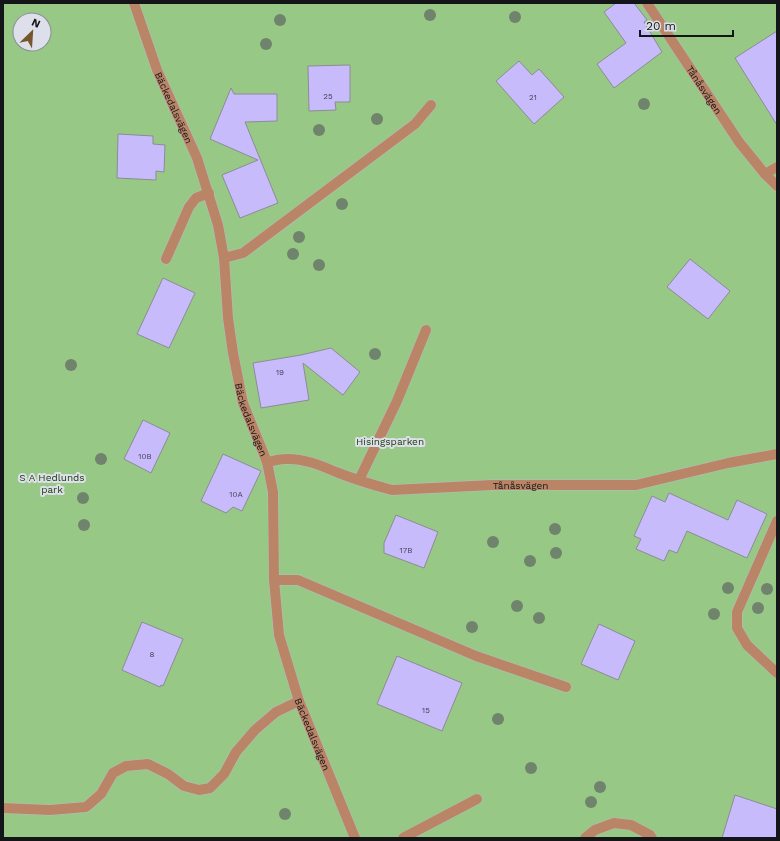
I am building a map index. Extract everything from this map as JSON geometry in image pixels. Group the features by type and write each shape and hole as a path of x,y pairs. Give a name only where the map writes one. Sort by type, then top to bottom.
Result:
{"street":[{"name":"Bäckedalsvägen","path":"134,3 157,70 198,158 218,225 224,258 228,318 243,403 267,462 273,492 274,580 279,635 299,701 356,838"},
{"name":"Tånåsvägen","path":"647,3 739,142 777,186"},
{"path":"224,258 243,253 414,124 431,105"},
{"path":"766,174 777,167"},
{"path":"166,259 189,207 196,198 209,193"},
{"path":"359,480 397,401 426,330"},
{"name":"Tånåsvägen","path":"267,462 286,459 303,460 322,465 359,480 392,490 492,485 636,485 728,462 777,454"},
{"path":"777,521 737,612 738,628 747,645 777,673"},
{"path":"274,580 298,580 476,656 566,688"},
{"path":"3,808 50,810 86,807 101,794 113,773 126,766 148,764 168,774 184,786 199,790 210,788 224,774 236,752 256,730 276,712 299,701"},
{"path":"403,838 477,799"},
{"path":"585,838 594,830 614,823 631,825 650,835 652,838"}],"green space":[{"name":"Hisingsparken","path":"3,3 777,3 777,838 3,838"}],"building":[{"path":"616,3 634,3 647,20 644,22 662,52 614,88 597,64 626,43 604,12"},
{"path":"777,31 777,125 735,58"},
{"path":"519,61 532,75 539,69 564,97 534,124 496,81"},
{"path":"350,65 350,102 335,102 336,110 309,111 308,66"},
{"path":"231,88 234,94 277,94 277,121 245,122 278,203 240,218 222,175 258,160 210,139"},
{"path":"118,134 153,136 153,144 165,145 164,172 156,171 156,180 117,178"},
{"path":"690,259 730,291 708,319 667,287"},
{"path":"163,278 195,293 169,348 137,334"},
{"path":"331,348 360,372 343,395 303,363 309,400 261,408 253,363 301,355"},
{"path":"143,420 170,433 151,473 124,459"},
{"path":"223,454 261,471 242,511 233,507 226,513 201,501"},
{"path":"669,493 728,520 737,500 767,514 747,558 687,531 677,553 669,550 664,561 636,549 641,539 634,536 652,496 665,502"},
{"path":"396,515 438,532 424,568 384,553 384,543"},
{"path":"142,622 183,639 163,686 161,685 160,687 122,670"},
{"path":"599,624 635,641 618,680 581,664"},
{"path":"397,656 462,683 442,731 377,704"},
{"path":"735,795 777,809 777,838 722,838"}],"park label":[{"name":"S A Hedlunds park","path":"52,482"}]}
